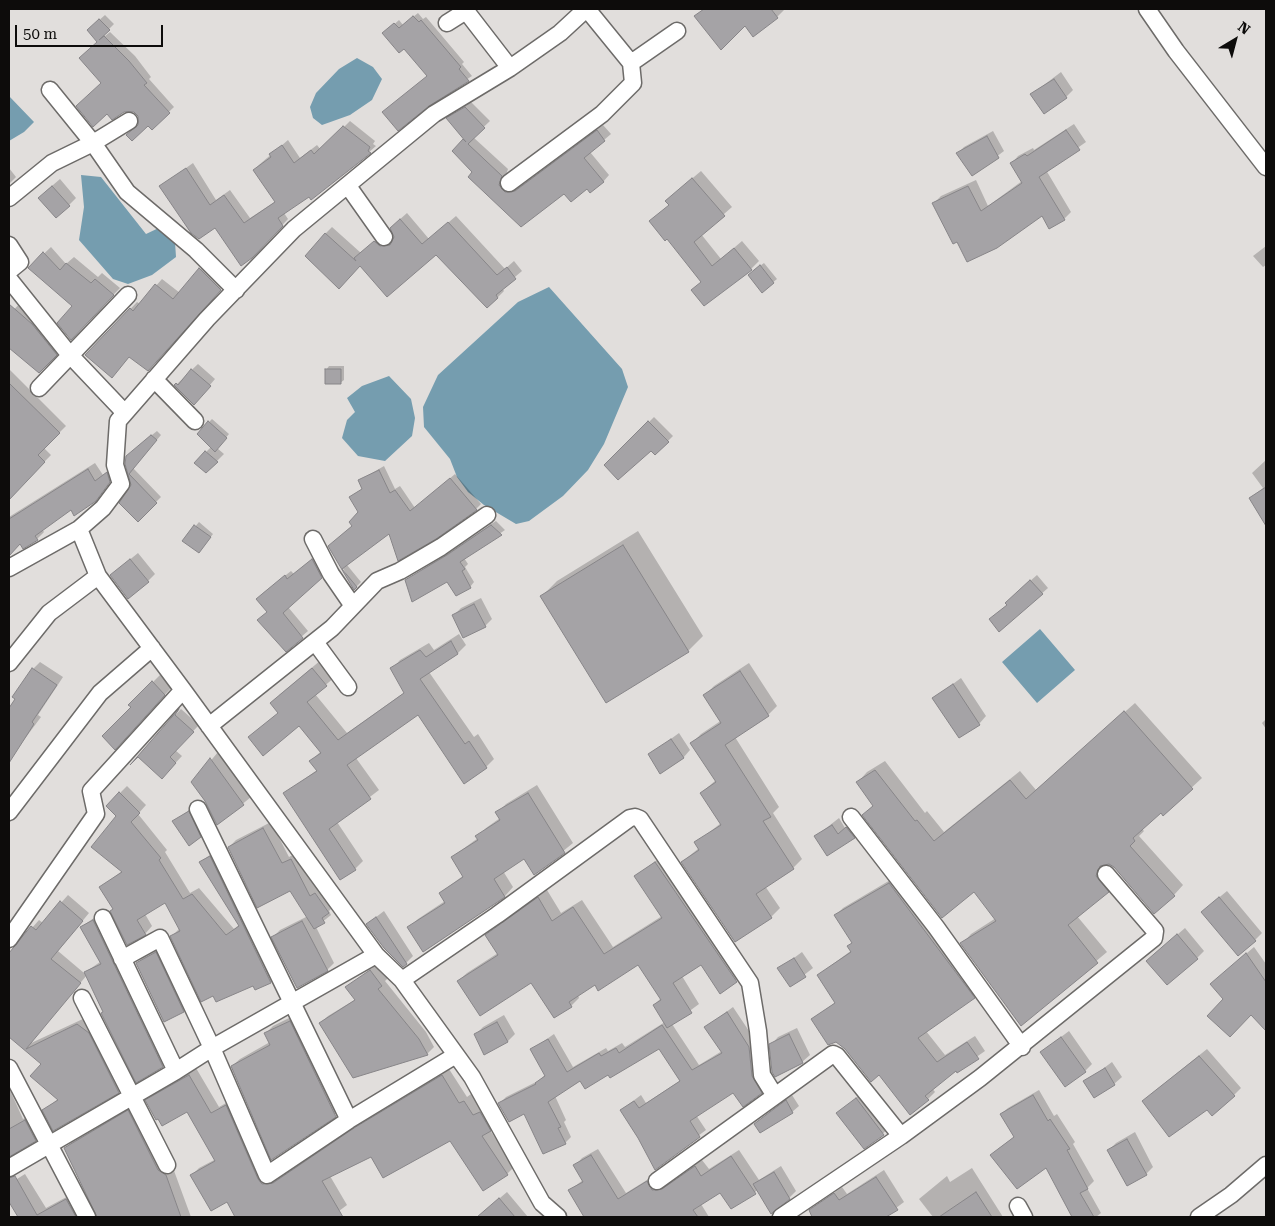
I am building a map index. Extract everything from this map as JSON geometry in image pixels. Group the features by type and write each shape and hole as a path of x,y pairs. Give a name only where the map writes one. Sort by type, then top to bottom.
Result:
{"street":[{"path":"9,568 79,529 103,508 121,484 115,465 118,421 207,319 294,229 434,114 510,68 560,33 586,9 631,64 633,83 602,114 509,183"},
{"path":"1147,9 1176,51 1266,167"},
{"path":"447,24 466,11 510,68"},
{"path":"631,64 677,31"},
{"path":"50,90 93,143 127,192 196,250 236,290"},
{"path":"9,198 52,162 93,143 129,121"},
{"path":"348,186 384,237"},
{"path":"9,246 20,262 9,271"},
{"path":"9,279 69,354 125,413"},
{"path":"39,388 69,354 128,294"},
{"path":"154,379 195,421"},
{"path":"209,726 315,642 377,581 432,552 487,515"},
{"path":"79,529 98,576 184,690 376,955 402,980 472,1077 542,1203 558,1217"},
{"path":"313,539 331,574 353,606"},
{"path":"9,664 49,613 98,576"},
{"path":"315,642 348,687"},
{"path":"9,812 91,704 152,648"},
{"path":"9,939 96,814 91,791 184,690"},
{"path":"198,809 349,1120"},
{"path":"402,980 497,915 635,816 640,819 750,982 758,1030 762,1075 775,1096"},
{"path":"851,818 936,927 1022,1047"},
{"path":"781,1217 901,1136 1022,1047 1154,938 1155,931 1106,874"},
{"path":"103,918 176,1071"},
{"path":"122,959 160,938 212,1048 267,1175 349,1120 456,1055"},
{"path":"9,1168 212,1048 376,955"},
{"path":"82,998 167,1165"},
{"path":"657,1181 833,1054 837,1056 901,1136"},
{"path":"9,1068 88,1217"},
{"path":"1199,1217 1231,1195 1266,1165"}],"water":[{"path":"357,58 373,67 382,79 372,100 350,115 322,125 313,118 310,107 316,93 339,69"},
{"path":"9,96 34,122 24,132 9,141"},
{"path":"81,175 101,177 146,234 165,225 175,242 176,257 152,275 128,284 113,279 79,240 84,207"},
{"path":"549,287 622,369 628,387 604,444 588,470 563,496 529,521 516,524 484,505 468,492 457,477 450,459 424,427 423,407 438,375 518,302"},
{"path":"389,376 411,399 415,418 412,436 385,461 358,456 342,438 347,420 355,412 347,398 362,386"},
{"path":"1040,629 1075,670 1037,703 1002,662"}],"building":[{"path":"704,9 771,9 778,18 753,37 745,26 721,50 694,16"},
{"path":"413,16 419,22 421,20 461,67 459,69 469,81 429,106 398,131 382,112 427,76 404,49 399,53 382,33 394,23 399,28"},
{"path":"99,19 110,30 99,40 104,36 129,61 147,83 144,85 170,113 152,130 148,126 132,141 126,135 138,125 138,116 134,112 124,112 112,120 107,114 93,127 76,106 101,83 79,58 97,42 87,30"},
{"path":"1054,79 1067,98 1044,114 1030,94"},
{"path":"465,107 485,128 468,144 502,176 499,185 505,192 515,191 597,130 605,141 584,158 604,182 590,193 587,189 571,202 564,194 521,227 468,177 472,172 452,151 463,139 466,142 446,118"},
{"path":"343,126 370,147 368,151 371,153 311,200 309,197 278,218 283,226 252,258 241,266 215,228 199,239 191,233 159,186 186,168 210,205 224,195 244,223 275,202 253,170 271,157 269,154 282,145 294,163 311,150 314,154"},
{"path":"1066,130 1080,150 1039,177 1065,220 1049,229 1042,216 997,248 967,262 957,242 953,244 932,203 968,186 981,211 1022,183 1010,163 1025,154 1027,156"},
{"path":"987,136 999,158 972,176 956,153"},
{"path":"692,178 725,216 694,242 712,266 734,248 752,270 704,306 691,290 701,282 667,239 665,241 649,221 669,205 665,201"},
{"path":"52,186 70,206 56,218 38,198"},
{"path":"400,219 422,244 448,222 497,275 507,267 516,279 496,295 498,298 487,308 436,255 387,297 360,266 339,289 305,256 325,233 356,261 354,258 374,241 380,246 390,245 394,237 390,228"},
{"path":"43,252 60,270 66,263 91,283 95,279 114,295 71,340 57,323 72,306 28,268"},
{"path":"760,265 774,283 762,293 748,275"},
{"path":"199,268 221,290 148,371 129,357 112,378 85,355 130,308 133,311 155,284 173,299"},
{"path":"9,304 32,324 57,355 39,373 9,348"},
{"path":"191,369 211,386 194,405 174,385 176,383 178,385"},
{"path":"325,369 341,369 341,384 325,384"},
{"path":"9,383 60,433 38,455 45,462 9,500"},
{"path":"208,421 227,438 215,452 197,434"},
{"path":"648,421 669,442 655,455 651,451 618,480 604,465"},
{"path":"151,435 157,440 129,474 157,503 138,522 119,503 131,485 125,464 126,456"},
{"path":"205,451 218,462 206,473 194,463"},
{"path":"88,469 95,481 107,472 110,482 96,501 74,516 71,510 35,536 38,540 23,549 20,544 9,556 9,519"},
{"path":"379,470 390,493 395,490 410,511 450,478 477,510 436,539 398,561 389,534 342,569 357,587 354,590 328,546 352,526 349,522 358,512 349,497 362,489 358,480"},
{"path":"1266,487 1266,526 1249,498"},
{"path":"194,525 211,537 199,553 182,541"},
{"path":"491,525 502,535 460,562 465,569 462,571 471,588 456,596 447,582 412,602 405,580 447,555"},
{"path":"623,545 689,652 606,703 540,596"},
{"path":"130,559 149,582 128,599 110,575"},
{"path":"312,559 322,578 283,613 303,638 286,652 257,620 267,612 256,599 285,575 287,579"},
{"path":"1030,580 1043,594 999,632 989,619 1007,605 1005,603"},
{"path":"474,604 486,627 463,638 452,615"},
{"path":"451,641 458,654 420,679 465,744 469,741 487,768 464,784 418,715 347,765 371,799 329,829 356,870 340,880 283,793 317,771 309,761 321,753 299,726 263,756 248,737 278,713 270,703 312,668 327,686 307,702 338,740 404,693 390,668 420,650 426,657"},
{"path":"32,668 57,685 32,722 34,724 9,763 9,708 15,699 12,697"},
{"path":"740,671 769,716 725,745 771,817 763,821 794,869 756,894 772,918 735,942 681,862 699,850 694,842 721,825 700,793 716,782 690,743 721,723 703,695"},
{"path":"152,681 165,695 115,750 102,736 131,707 128,705"},
{"path":"953,684 980,725 959,738 932,698"},
{"path":"179,709 175,715 194,732 170,757 176,763 162,779 138,757 130,765"},
{"path":"1124,711 1193,789 1163,816 1161,813 1133,838 1135,841 1130,846 1175,896 1154,914 1114,867 1109,864 1100,866 1096,876 1109,892 1068,925 1098,963 1021,1026 960,943 996,921 974,892 942,918 862,815 873,806 856,782 875,770 915,821 917,820 934,841 1010,780 1026,799"},
{"path":"671,739 684,758 660,774 648,754"},
{"path":"210,758 244,805 217,825 205,801 191,782"},
{"path":"119,792 140,813 131,822 161,858 159,860 183,899 192,894 226,935 239,926 199,862 210,856 271,983 255,990 253,986 216,1002 213,996 201,1002 170,936 180,931 165,903 137,920 146,935 127,945 110,911 113,909 99,887 122,872 91,847 116,816 106,806"},
{"path":"528,793 565,853 534,875 524,859 494,879 505,897 423,952 407,927 445,903 439,893 463,877 451,857 478,840 475,836 500,820 495,812"},
{"path":"189,811 201,837 189,846 172,821"},
{"path":"832,825 838,834 846,827 855,838 827,856 814,836"},
{"path":"263,828 282,863 291,859 310,896 315,893 329,913 322,918 325,923 314,929 290,891 257,908 228,847"},
{"path":"655,862 737,982 720,994 701,965 673,983 692,1013 667,1028 653,1005 661,1000 638,965 598,991 595,985 569,1002 572,1007 554,1018 531,983 480,1016 457,981 498,955 485,935 538,897 552,921 573,907 604,954 662,918 634,876"},
{"path":"889,883 975,998 918,1038 937,1062 967,1042 979,1059 957,1073 956,1071 925,1096 929,1100 910,1115 879,1075 871,1082 845,1049 836,1042 828,1045 811,1019 835,1003 817,975 851,952 847,946 852,943 834,915"},
{"path":"1219,897 1256,941 1238,956 1201,912"},
{"path":"60,901 83,921 51,959 81,983 26,1049 77,1024 89,1033 119,1093 53,1131 42,1110 58,1100 30,1076 41,1064 9,1037 9,953 31,926 36,930"},
{"path":"376,917 407,964 403,967 384,948 366,924"},
{"path":"93,920 163,1067 136,1083 101,1013 103,1012 84,972 101,964 80,927"},
{"path":"302,921 328,971 297,988 271,937"},
{"path":"1177,934 1198,959 1167,985 1146,961"},
{"path":"156,952 184,1012 164,1022 136,963"},
{"path":"1246,953 1266,982 1266,1031 1251,1015 1230,1037 1207,1016 1223,999 1210,984"},
{"path":"794,958 806,977 790,987 777,968"},
{"path":"370,970 382,986 378,989 419,1039 428,1055 353,1078 319,1023 355,1000 345,987"},
{"path":"727,1012 749,1047 752,1076 762,1093 743,1107 733,1093 690,1121 700,1137 655,1170 620,1110 634,1101 639,1108 680,1081 659,1049 610,1078 608,1075 585,1089 580,1081 548,1102 561,1127 558,1128 566,1144 543,1154 524,1114 509,1122 498,1103 536,1084 545,1076 530,1049 548,1039 567,1072 599,1053 601,1056 616,1048 619,1053 662,1025 692,1070 722,1053 704,1027"},
{"path":"290,1021 336,1117 271,1160 231,1066 270,1045 264,1033"},
{"path":"497,1022 508,1042 484,1055 474,1034"},
{"path":"789,1034 803,1063 775,1077 772,1072 769,1044"},
{"path":"1061,1037 1086,1072 1065,1087 1040,1052"},
{"path":"1199,1056 1235,1096 1212,1116 1207,1110 1169,1137 1142,1101"},
{"path":"1105,1068 1115,1085 1094,1098 1083,1081"},
{"path":"189,1075 211,1113 226,1105 258,1179 262,1184 273,1183 354,1128 442,1075 459,1103 464,1101 473,1115 480,1112 491,1131 482,1136 508,1175 483,1191 450,1141 383,1178 371,1157 322,1181 343,1217 235,1217 227,1202 211,1211 190,1175 215,1161 187,1112 162,1126 158,1119 156,1120 145,1100"},
{"path":"1033,1095 1048,1121 1050,1119 1070,1149 1067,1150 1088,1189 1080,1193 1094,1217 1072,1217 1046,1168 1017,1189 990,1155 1014,1137 1000,1114"},
{"path":"856,1098 884,1135 864,1149 836,1113"},
{"path":"786,1100 793,1113 760,1133 754,1124"},
{"path":"128,1110 158,1170 166,1175 181,1217 97,1217 64,1148"},
{"path":"25,1120 36,1141 9,1157 9,1129"},
{"path":"1127,1139 1147,1175 1127,1186 1107,1150"},
{"path":"591,1155 618,1199 647,1181 652,1190 662,1189 695,1166 701,1176 731,1156 756,1194 731,1209 720,1193 693,1210 698,1217 584,1217 568,1190 583,1182 573,1165"},
{"path":"774,1172 790,1199 771,1214 753,1184"},
{"path":"15,1176 37,1215 66,1199 76,1217 18,1217 9,1202 9,1178"},
{"path":"876,1177 898,1210 886,1217 812,1217 809,1210 834,1193 839,1200"},
{"path":"976,1192 992,1217 939,1217"},
{"path":"499,1198 515,1217 477,1217"}]}
